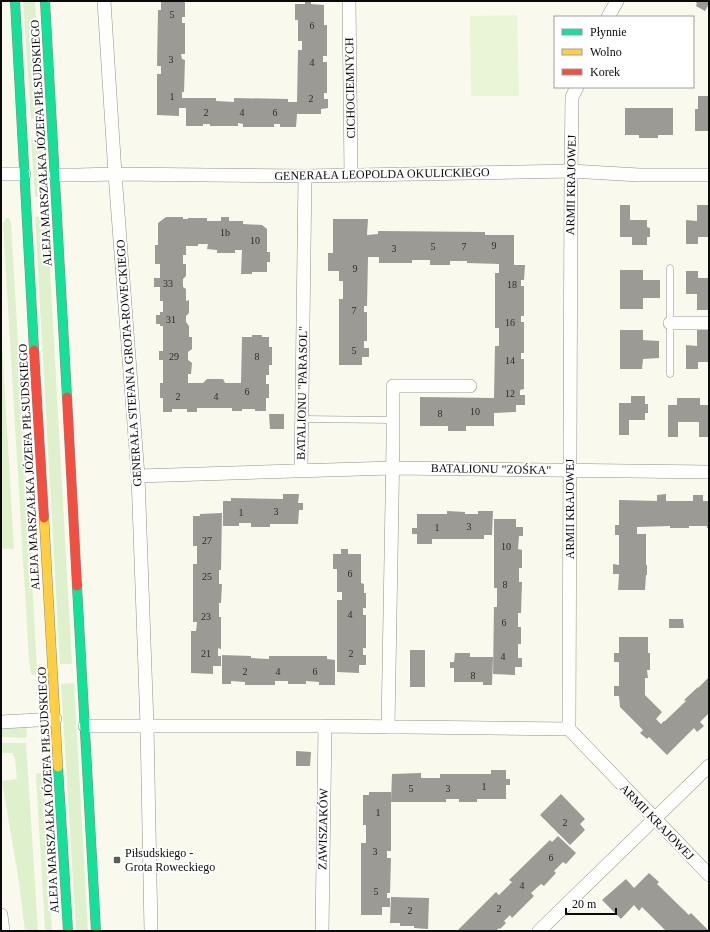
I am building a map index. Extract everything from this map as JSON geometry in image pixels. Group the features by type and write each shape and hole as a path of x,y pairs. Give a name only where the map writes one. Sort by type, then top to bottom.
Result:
{"street":[{"name":"ALEJA MARSZAŁKA JÓZEFA PIŁSUDSKIEGO","path":"15,1 68,931"},
{"name":"ALEJA MARSZAŁKA JÓZEFA PIŁSUDSKIEGO","path":"45,1 96,931"},
{"name":"GENERAŁA STEFANA GROTA-ROWECKIEGO","path":"104,1 115,174 138,476 147,725 151,931"},
{"name":"CICHOCIEMNYCH","path":"349,1 351,175"},
{"path":"609,16 617,1"},
{"name":"ARMII KRAJOWEJ","path":"576,88 572,97 571,171 569,729 709,875"},
{"name":"GENERAŁA LEOPOLDA OKULICKIEGO","path":"55,175 115,174 305,176 571,171 639,175 709,175"},
{"path":"1,174 24,174"},
{"name":"BATALIONU \"PARASOL\"","path":"138,476 301,470 305,176"},
{"path":"670,323 709,323"},
{"path":"388,727 393,386 470,386"},
{"name":"BATALIONU \"ZOŚKA\"","path":"301,470 392,468 709,472"},
{"path":"1,722 55,719"},
{"path":"85,726 324,726 569,729"},
{"name":"ZAWISZAKÓW","path":"322,931 324,726"},
{"path":"539,931 709,766"},
{"path":"1,915 3,931"}],"lane":[{"path":"670,268 670,374"},
{"path":"302,419 393,420"}],"green space":[{"path":"23,1 35,1 41,118 31,119"},
{"path":"517,15 519,96 471,96 470,16"},
{"path":"31,138 43,138 46,197 35,197"},
{"path":"47,216 72,664 60,664 35,217"},
{"path":"6,218 9,218 11,223 37,669 36,674 34,675 31,674 29,660 3,224"},
{"path":"1,326 14,549 1,549"},
{"path":"74,683 88,931 76,931 61,684"},
{"path":"1,727 26,728 26,738 1,737"},
{"path":"1,743 26,743 38,931 25,931 19,882 2,781 17,779 15,758 12,753 1,753"},
{"path":"44,772 52,931 45,931 36,774"}],"building":[{"path":"161,1 185,1 185,17 182,17 182,23 185,23 185,54 181,54 182,59 185,60 184,92 182,92 182,98 216,98 216,101 234,102 234,98 288,99 288,102 297,102 298,50 302,50 302,41 298,41 298,20 295,20 295,4 305,4 305,1 311,1 311,4 324,5 324,25 327,25 327,56 323,56 323,62 327,62 327,93 324,93 324,99 328,99 328,108 321,109 321,114 297,114 296,127 280,127 280,124 274,124 274,127 243,127 243,124 238,123 238,126 210,126 210,124 203,124 203,126 186,126 186,108 179,108 179,116 157,115 157,74 161,74 161,66 157,66 158,10 161,10"},
{"path":"694,1 709,1 709,4 705,11 696,6 697,3"},
{"path":"698,96 709,96 709,131 695,131 695,109 698,109"},
{"path":"625,108 673,108 673,135 658,135 658,138 639,138 639,135 625,135"},
{"path":"620,205 630,205 630,220 647,220 647,227 650,228 650,237 647,237 647,245 632,245 632,237 620,237"},
{"path":"697,205 709,205 709,237 698,237 698,244 686,244 686,220 697,221"},
{"path":"166,217 183,217 183,219 207,218 207,221 221,221 221,217 229,217 229,221 243,221 243,224 262,225 267,229 267,252 270,252 270,262 267,262 267,272 241,274 242,250 235,250 235,253 217,253 217,250 207,249 208,244 198,244 198,246 186,246 186,255 183,255 183,264 186,264 186,276 183,279 183,287 186,289 186,301 189,300 189,313 186,316 186,322 189,326 189,337 192,337 192,349 188,352 188,360 192,363 191,374 188,374 188,383 203,383 207,379 223,379 225,383 241,383 242,337 262,335 262,337 269,337 269,347 272,347 272,365 269,365 269,375 266,375 266,384 269,384 269,398 266,398 266,411 242,409 242,411 232,411 232,408 197,408 197,412 187,412 187,409 172,409 172,412 163,412 163,398 160,398 160,383 163,383 163,360 159,360 159,351 163,351 163,326 156,324 156,315 160,315 160,312 163,312 163,301 160,301 160,287 154,287 154,278 160,278 160,264 155,264 155,245 158,245 158,223"},
{"path":"333,219 368,219 367,235 378,234 378,231 485,232 485,235 514,235 514,265 525,265 524,280 521,280 521,286 524,286 524,316 521,316 521,322 524,322 524,353 521,353 521,359 524,359 524,389 520,390 520,395 525,395 525,405 516,405 516,412 494,413 494,426 466,426 466,431 448,431 448,426 420,426 420,397 494,398 495,346 499,346 499,328 495,328 495,273 499,273 499,264 450,261 450,265 430,265 430,260 412,260 412,263 379,263 379,257 368,257 367,306 364,306 364,312 367,312 367,341 364,341 364,348 369,348 369,357 362,357 362,365 339,365 339,299 343,299 343,281 339,281 339,271 328,271 328,253 333,253"},
{"path":"620,270 643,270 643,280 660,280 660,298 643,298 643,309 620,309"},
{"path":"686,271 698,271 698,278 709,278 709,310 697,310 697,294 686,294"},
{"path":"620,330 643,330 643,340 659,341 659,358 643,359 642,369 620,369"},
{"path":"697,330 709,330 709,362 698,362 698,369 686,369 686,345 697,346"},
{"path":"631,396 645,396 645,404 648,404 648,413 645,413 645,420 629,420 629,435 619,435 619,403 631,403"},
{"path":"677,398 700,398 700,405 709,405 709,437 699,437 699,422 678,422 678,437 668,437 668,405 677,405"},
{"path":"269,414 284,414 284,429 270,429"},
{"path":"283,494 299,494 298,503 303,503 303,510 299,510 298,524 270,524 270,527 251,527 251,523 239,523 239,526 223,526 223,501 231,501 231,498 283,499"},
{"path":"666,494 666,501 693,501 693,495 703,495 703,501 709,501 709,528 707,528 707,526 689,526 689,528 670,528 670,526 637,527 637,534 646,534 647,575 645,590 618,590 619,574 613,574 613,564 619,565 619,535 615,535 615,525 619,525 619,500 657,501 657,495"},
{"path":"447,511 465,512 465,514 478,514 478,511 493,511 492,535 484,535 484,539 432,539 432,544 417,544 417,534 412,534 412,528 417,528 417,514 447,514"},
{"path":"222,513 221,570 219,570 219,584 222,584 221,603 219,603 219,617 221,617 221,649 218,648 218,656 221,656 221,666 213,666 213,674 191,673 191,631 196,631 197,622 193,622 193,564 197,564 197,546 193,546 193,516 200,516 200,514"},
{"path":"494,519 516,519 516,527 523,527 523,536 519,536 518,549 522,550 522,568 519,568 519,582 522,582 521,613 518,613 518,627 521,627 521,644 518,644 518,658 522,658 522,667 515,667 515,675 493,674 494,607 497,607 497,588 494,588"},
{"path":"341,549 348,549 348,554 361,554 361,583 364,584 364,593 366,593 366,608 363,608 363,615 366,615 366,648 363,648 363,655 366,655 366,665 359,665 359,673 337,672 337,600 342,600 342,592 337,592 337,569 333,569 333,554 341,554"},
{"path":"669,619 683,619 684,628 669,628"},
{"path":"619,637 648,637 650,670 647,670 648,678 645,678 645,695 662,712 656,719 661,724 709,677 709,713 700,722 704,726 697,732 694,728 667,755 649,737 647,739 640,733 643,730 620,707 619,696 614,696 614,686 619,686 619,662 614,662 614,653 619,653"},
{"path":"410,650 425,650 425,687 410,687"},
{"path":"455,653 470,653 470,657 493,657 492,685 483,685 483,682 454,682 454,668 450,668 450,662 454,662"},
{"path":"222,655 251,656 251,658 269,659 269,656 327,656 327,659 335,660 335,685 319,685 319,682 306,681 306,684 288,684 288,681 275,681 275,685 245,685 245,682 231,681 231,684 222,684"},
{"path":"296,751 311,752 310,766 296,766"},
{"path":"491,770 506,770 506,779 510,779 510,785 506,785 506,799 477,799 477,802 459,802 459,799 446,799 446,802 391,802 392,774 421,773 421,778 440,778 440,774 491,774"},
{"path":"369,792 391,792 391,851 387,851 387,858 391,858 390,893 387,893 387,898 390,898 390,907 382,907 382,915 361,915 361,843 366,843 366,825 363,825 363,795 369,795"},
{"path":"561,794 585,819 580,824 585,830 570,845 540,815"},
{"path":"558,836 576,853 566,864 563,862 554,871 556,873 544,886 541,884 531,893 534,896 512,918 510,915 504,921 506,923 496,931 457,931 496,892 499,895 512,882 509,880 550,840 552,842"},
{"path":"649,873 659,882 657,884 689,915 691,913 709,931 666,931 642,907 639,911 634,905 621,919 602,900 626,879 634,888"},
{"path":"391,897 429,898 428,929 414,928 414,926 400,926 400,923 390,923"}],"traffic: fast":[{"path":"15,1 34,350"},
{"path":"45,1 67,397"},
{"path":"77,586 96,931"},
{"path":"58,767 68,931"}],"traffic: slow":[{"path":"44,518 58,767"}],"traffic: jam":[{"path":"34,350 44,518"},
{"path":"67,397 77,586"}],"place":[{"name":"Piłsudskiego - Grota Roweckiego","path":"117,860"}]}
